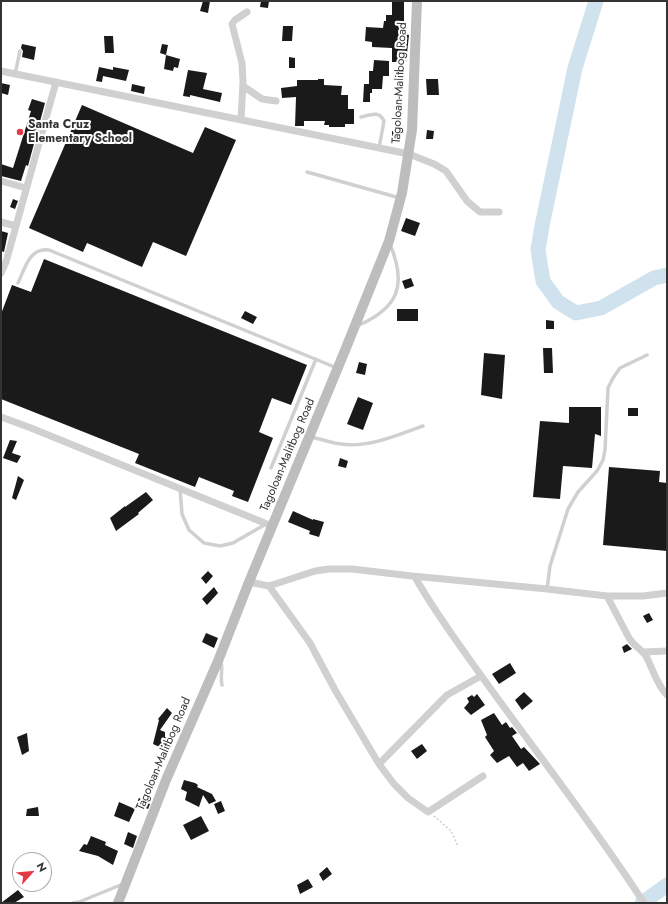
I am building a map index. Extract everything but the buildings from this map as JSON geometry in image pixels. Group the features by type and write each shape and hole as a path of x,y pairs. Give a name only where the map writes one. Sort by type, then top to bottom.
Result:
{"main road":[{"name":"Tagoloan-Malitbog Road","path":"118,903 166,780 218,661 249,582 269,525 310,436 355,327 388,241 401,198 412,130 417,1"}],"street":[{"path":"241,120 243,86 242,63 232,24 246,12"},
{"path":"1,71 409,154 434,164 446,171 467,201 480,212 499,212"},
{"path":"1,273 6,262 56,82"},
{"path":"243,86 266,101 276,101"},
{"path":"1,181 26,188"},
{"path":"1,222 16,226"},
{"path":"1,417 269,525"},
{"path":"249,582 269,586 315,571 329,569 352,569 415,577 607,596 643,596 667,593"},
{"path":"415,577 426,598 518,728 608,849 644,903"},
{"path":"269,586 310,643 335,690 379,764 408,798 428,812 483,776"},
{"path":"607,596 629,638 648,660 660,686 667,695"},
{"path":"642,652 667,651"},
{"path":"379,764 447,695 481,676"}],"lane":[{"path":"15,74 20,51"},
{"path":"361,117 377,114 382,116 384,121 379,148"},
{"path":"307,172 401,198"},
{"path":"355,327 372,320 381,314 391,303 398,289 398,272 395,256 388,241"},
{"path":"18,283 29,260 35,252 42,249 49,250 338,368"},
{"path":"547,589 550,566 568,509 578,492 597,471 603,460 605,450 608,388 612,378 620,368 647,354"},
{"path":"271,468 316,359"},
{"path":"310,436 342,444 361,444 378,441 423,426"},
{"path":"180,488 182,514 189,530 204,543 220,546 233,543 269,525"},
{"path":"218,661 222,663 220,678 222,684"},
{"path":"73,903 126,883"}],"path":[{"path":"428,812 451,831 458,846"}],"waterway":[{"path":"596,1 575,68 542,226 538,250 543,281 558,302 576,313 601,308 654,278 667,275"},
{"path":"642,903 667,885"}],"place":[{"name":"Santa Cruz Elementary School","path":"20,132"}]}
